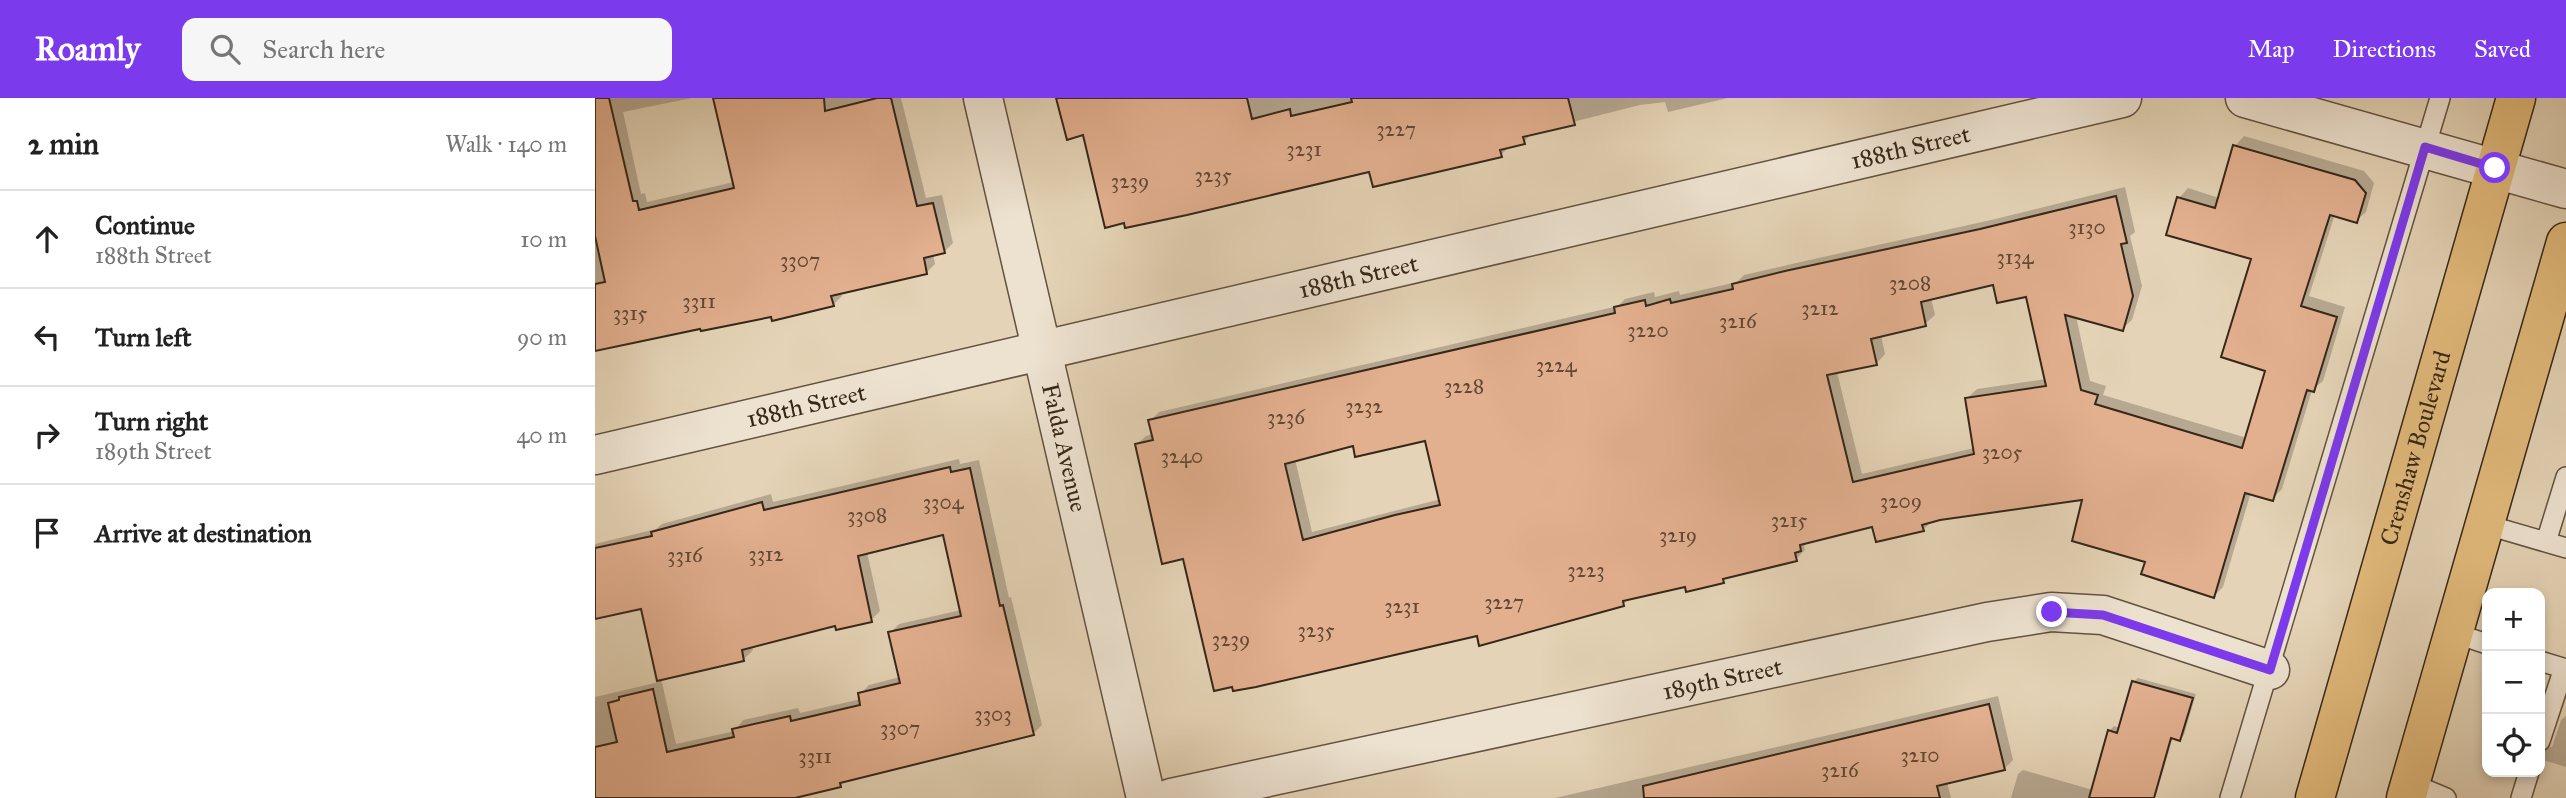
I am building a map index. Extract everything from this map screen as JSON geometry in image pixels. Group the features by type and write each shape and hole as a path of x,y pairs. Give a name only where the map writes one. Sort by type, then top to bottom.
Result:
{"main road":[{"name":"Crenshaw Boulevard","path":"2315,798 2516,98"},
{"path":"2408,791 2471,639 2484,524 2566,242"}],"street":[{"name":"Falda Avenue","path":"983,98 1146,798"},
{"name":"188th Street","path":"595,455 2122,98"},
{"path":"2245,98 2566,189"},
{"name":"189th Street","path":"1171,798 1987,622 2052,612 2103,615 2270,670"}],"lane":[{"path":"2230,798 2440,98"},
{"path":"2546,542 2566,477"},
{"path":"2484,524 2566,548"},
{"path":"2545,663 2565,669 2545,727"},
{"path":"2521,798 2527,777"},
{"path":"2408,791 2446,798"}],"building":[{"path":"595,98 609,98 633,201 637,201 639,210 734,188 713,98 824,98 825,111 877,98 891,98 917,206 933,203 945,253 924,258 927,274 831,296 834,306 772,321 771,317 701,331 700,329 595,351 595,284 605,282 595,236"},
{"path":"1056,98 1247,98 1252,119 1290,109 1291,116 1352,102 1351,98 1568,98 1575,125 1523,137 1525,144 1500,150 1502,157 1373,187 1369,172 1187,215 1125,228 1124,223 1105,228 1083,135 1067,140"},
{"path":"2233,145 2355,180 2366,193 2357,223 2330,215 2301,306 2337,317 2314,392 2307,390 2273,501 2245,493 2214,598 2141,574 2145,562 2072,541 2082,500 1940,520 1922,525 1924,531 1876,542 1872,527 1800,545 1801,551 1795,553 1797,561 1723,579 1724,583 1686,592 1685,587 1623,601 1624,606 1479,646 1477,636 1256,687 1233,691 1232,687 1214,691 1183,559 1162,564 1135,444 1153,440 1148,420 1615,313 1614,307 1645,300 1646,306 1670,299 1671,303 1733,289 1732,284 1785,271 1980,229 2116,196 2127,243 2121,244 2133,296 2123,331 2065,315 2081,390 2098,395 2095,404 2242,448 2265,371 2221,357 2251,259 2166,235 2177,197 2215,208","holes":["1993,285 1997,303 2026,297 2046,386 1965,398 1974,454 1853,482 1827,375 1877,365 1871,339 1926,326 1921,302","1425,441 1440,505 1303,540 1285,464 1353,446 1355,457"]},
{"path":"950,467 951,472 970,468 1000,606 1003,605 1034,735 840,783 841,787 795,798 595,798 595,747 617,742 608,703 619,700 619,697 653,689 667,752 734,737 732,729 790,716 791,721 860,705 858,693 900,683 888,632 961,616 943,535 858,556 872,622 836,630 835,626 742,650 744,661 657,681 641,609 595,619 595,548 652,536 651,532 762,502 764,510"},
{"path":"2132,681 2193,698 2180,741 2171,738 2154,798 2089,798 2108,730 2117,733"},
{"path":"1989,704 2005,770 1937,786 1940,798 1644,798 1643,786"}],"route":[{"path":"2052,612 2103,615 2270,670 2425,147 2495,168"}]}
